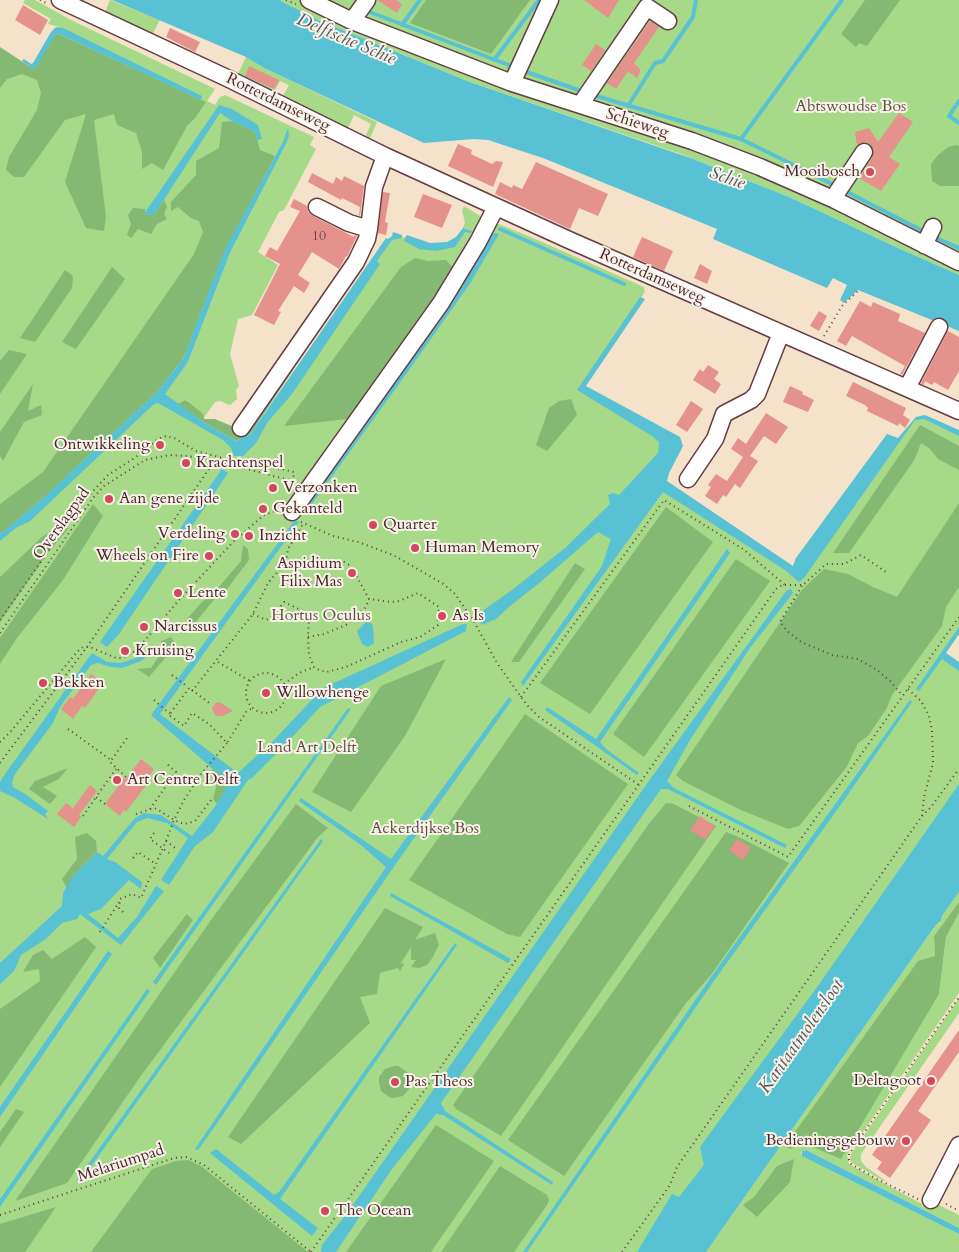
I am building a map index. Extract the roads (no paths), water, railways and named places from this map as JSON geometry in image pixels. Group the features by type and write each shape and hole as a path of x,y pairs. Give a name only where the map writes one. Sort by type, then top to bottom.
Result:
{"street":[{"name":"Rotterdamseweg","path":"60,0 227,78 385,156 496,207 959,411"},
{"name":"Schieweg","path":"309,0 352,21 512,83 586,98 760,167 839,191 924,245 959,262"},
{"path":"352,21 367,0"},
{"path":"512,83 550,0"},
{"path":"586,98 647,7 668,21"},
{"path":"839,191 864,152"},
{"path":"241,428 356,262 367,239 374,187 385,156"},
{"path":"316,207 348,223 369,229"},
{"path":"297,518 311,487 441,303 466,263 496,207"},
{"path":"924,245 933,227"},
{"path":"907,388 939,327"},
{"path":"688,479 715,439 724,414 751,400 757,394 781,334"},
{"path":"932,1200 959,1145"}],"water":[{"path":"112,0 279,0 318,20 467,81 693,159 789,197 959,275 959,331 858,290 844,303 840,300 847,285 833,278 827,288 713,239 717,229 543,158 488,140 474,139 424,143 264,68 246,57"},
{"path":"56,27 63,28 202,96 201,100 57,33 36,67 32,68 22,61 24,59 31,64 33,63 51,32"},
{"path":"219,105 232,109 258,125 262,139 257,140 255,132 220,113 154,215 144,214"},
{"path":"288,128 289,136 286,144 230,253 188,362 165,394 202,421 236,441 251,433 386,238 388,239 392,236 393,232 402,235 402,238 392,240 377,261 380,264 292,394 267,423 256,443 243,456 234,456 231,448 223,440 158,403 154,404 29,522 17,527 0,541 0,534 42,499 157,392 183,359 225,249 283,142"},
{"path":"463,228 472,231 471,233 465,232 455,247 436,251 419,249 404,241 407,235 430,243 447,242 456,237"},
{"path":"494,233 499,234 471,282 304,515 301,512"},
{"path":"640,297 645,299 586,386 680,437 683,446 669,473 667,481 793,566 796,558 887,434 898,438 916,417 925,415 959,430 959,436 924,419 915,420 804,578 799,582 785,570 663,492 523,686 521,682 602,566 611,539 598,532 496,619 482,625 478,614 565,548 610,504 608,495 613,493 619,495 658,453 659,442 652,436 577,390"},
{"path":"222,469 228,473 119,634 107,647 100,642"},
{"path":"295,520 299,522 160,714 238,773 275,739 323,688 463,624 467,624 466,631 320,707 285,745 248,780 213,832 195,846 169,885 161,880 188,838 167,823 147,818 137,822 107,859 115,862 142,882 141,889 129,880 101,909 88,914 118,938 137,917 156,886 164,891 121,945 80,914 77,919 62,923 46,939 21,955 14,971 0,984 0,963 62,906 63,893 74,875 97,852 103,856 135,818 144,813 161,815 192,836 217,804 230,780 213,769 151,715"},
{"path":"727,549 730,553 600,742 606,749 639,773 637,775 545,710 547,707 596,739"},
{"path":"791,589 793,593 750,648 690,740 667,781 674,788 787,845 785,848 668,789 661,789 441,1103 445,1111 553,1182 552,1185 443,1115 436,1114 392,1169 336,1252 321,1252 322,1245 348,1212 646,785 787,590"},
{"path":"366,622 371,623 373,626 374,643 368,647 362,644 357,631"},
{"path":"959,627 959,634 946,653 959,662 959,671 942,659 919,691 916,689"},
{"path":"158,647 141,661 122,668 98,663 91,665 60,707 53,723 15,774 12,782 13,787 48,811 45,814 48,819 15,798 0,791 0,782 5,774 92,653 107,662 120,663 134,659"},
{"path":"509,697 512,700 395,865 213,1129 198,1150 195,1149 386,867 361,845 299,801 301,798 391,859"},
{"path":"910,700 912,702 842,803 716,978 527,1252 523,1252 711,977"},
{"path":"348,708 351,709 156,985 153,982"},
{"name":"Karitaatmolensloot","path":"959,784 959,892 942,916 941,921 935,926 706,1252 637,1252 672,1194 679,1197 704,1165 700,1147 820,983"},
{"path":"321,839 323,841 80,1182 76,1181"},
{"path":"391,893 511,959 508,963 390,896"},
{"path":"455,943 457,945 280,1199 318,1228 312,1236 210,1153 216,1149 274,1195 279,1192"},
{"path":"108,951 112,954 0,1117 0,1107"},
{"path":"147,989 150,991 0,1207 0,1199"},
{"path":"806,1150 959,1228 959,1234 802,1156 802,1151"}],"waterway":[{"path":"402,25 420,0"},
{"path":"494,60 539,0"},
{"path":"628,106 655,63 663,61 693,17 696,0"},
{"path":"741,139 842,0"},
{"path":"367,11 514,67"},
{"path":"524,71 584,92"},
{"path":"593,95 741,139 836,186"},
{"path":"959,101 949,116 959,123"},
{"path":"845,191 925,232"},
{"path":"500,229 624,284"},
{"path":"934,237 959,248"}],"place":[{"name":"Mooibosch","path":"870,172"},
{"name":"Ontwikkeling","path":"160,445"},
{"name":"Krachtenspel","path":"186,463"},
{"name":"Verzonken","path":"273,488"},
{"name":"Aan gene zijde","path":"109,499"},
{"name":"Gekanteld","path":"263,509"},
{"name":"Quarter","path":"373,525"},
{"name":"Verdeling","path":"235,534"},
{"name":"Inzicht","path":"249,536"},
{"name":"Human Memory","path":"415,548"},
{"name":"Wheels on Fire","path":"209,556"},
{"name":"Aspidium Filix Mas","path":"352,573"},
{"name":"Lente","path":"178,593"},
{"name":"As Is","path":"442,616"},
{"name":"Narcissus","path":"144,627"},
{"name":"Kruising","path":"125,651"},
{"name":"Bekken","path":"43,683"},
{"name":"Willowhenge","path":"266,693"},
{"name":"Art Centre Delft","path":"117,780"},
{"name":"Deltagoot","path":"931,1081"},
{"name":"Pas Theos","path":"395,1082"},
{"name":"Bedieningsgebouw","path":"906,1141"},
{"name":"The Ocean","path":"325,1211"}],"water label":[{"name":"Delftsche Schie","path":"346,40"},
{"name":"Schie","path":"727,179"}],"park label":[{"name":"Abtswoudse Bos","path":"851,107"},
{"name":"Hortus Oculus","path":"321,616"},
{"name":"Land Art Delft","path":"307,748"},
{"name":"Ackerdijkse Bos","path":"425,829"}]}
